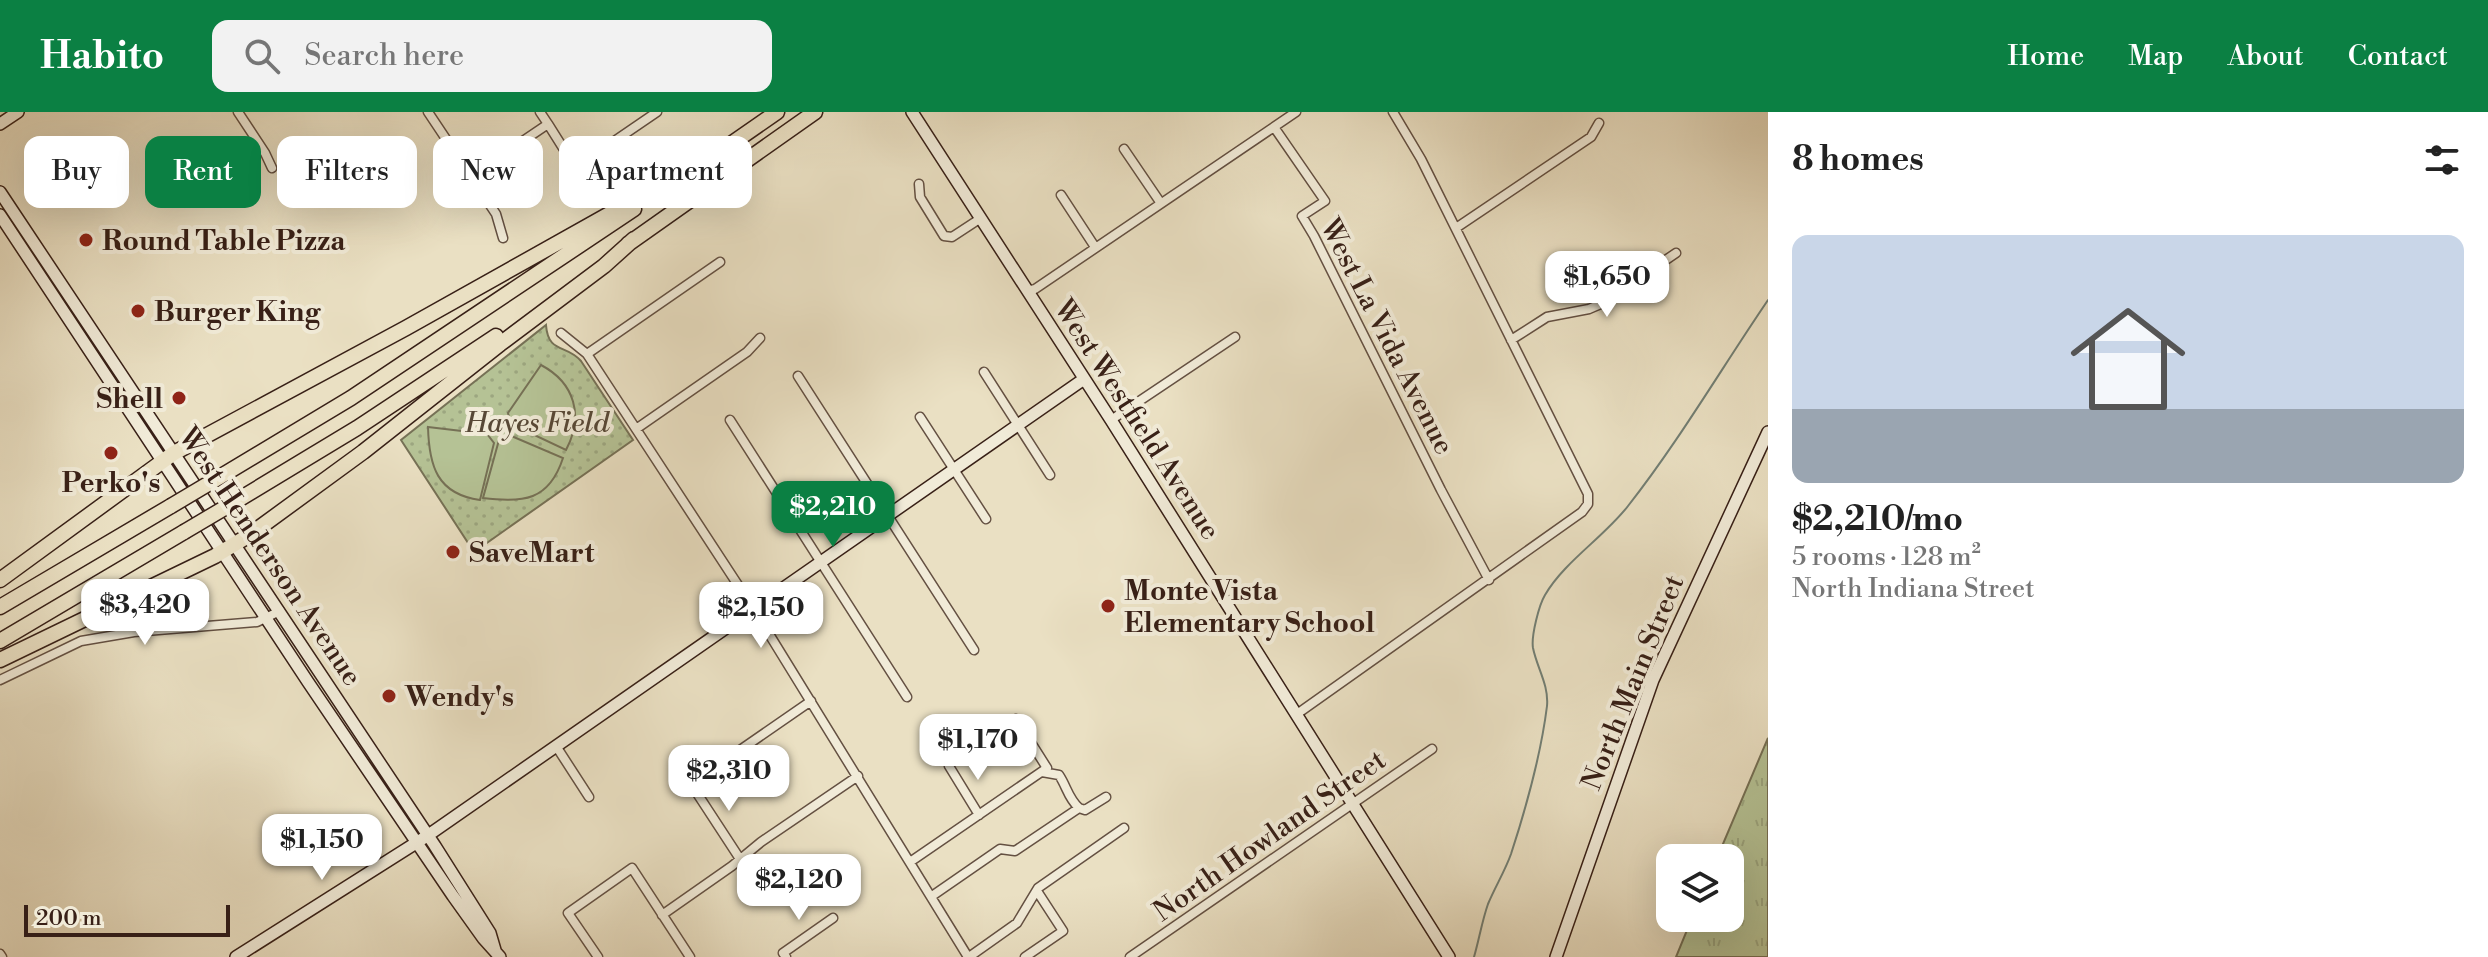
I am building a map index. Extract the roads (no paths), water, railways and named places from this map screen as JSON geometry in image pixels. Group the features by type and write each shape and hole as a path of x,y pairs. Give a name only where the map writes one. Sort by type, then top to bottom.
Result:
{"highway":[{"path":"742,136 777,112"},
{"path":"0,641 405,397 815,112"},
{"path":"0,580 168,457 620,208"},
{"path":"0,607 363,390 635,208"},
{"path":"0,660 229,548 363,452 604,266 634,239"}],"main road":[{"path":"0,124 18,112"},
{"name":"West Westfield Avenue","path":"912,112 1111,420 1448,956"},
{"name":"West Henderson Avenue","path":"0,192 115,365 168,457"},
{"name":"West Henderson Avenue","path":"0,215 71,323 229,548 280,611 387,775 422,839"},
{"path":"21,247 34,256 60,293 68,294"},
{"path":"71,323 82,326 107,364 115,365"},
{"path":"236,957 422,839 1084,379"},
{"name":"North Main Street","path":"1556,957 1653,680 1768,432"},
{"name":"West Henderson Avenue","path":"229,548 266,619 349,741 490,933 498,954"},
{"path":"283,643 292,650 326,697 342,706"},
{"path":"349,741 353,738 361,744 387,775"}],"street":[{"path":"238,112 272,168"},
{"path":"428,112 444,136"},
{"path":"540,112 570,159 579,162 657,112"},
{"path":"1027,291 1035,289 1296,112"},
{"path":"1297,714 1489,580 1582,512 1588,504 1588,494 1456,228 1415,147 1393,112"},
{"path":"1456,228 1591,137 1599,123"},
{"path":"530,136 548,124"},
{"name":"West La Vida Avenue","path":"1274,127 1325,201 1302,216 1489,580"},
{"path":"1124,149 1160,202"},
{"path":"919,184 920,197 944,236 952,237 981,218"},
{"path":"1061,195 1095,247"},
{"path":"492,208 503,238"},
{"path":"1511,340 1547,317 1595,307 1676,253"},
{"path":"587,354 720,262"},
{"path":"561,333 587,354 753,608 969,957 1017,923 1037,891 1124,828"},
{"path":"1111,420 1235,337"},
{"path":"636,429 747,352 760,338"},
{"path":"984,372 1050,475"},
{"path":"798,376 974,650"},
{"path":"920,417 986,519"},
{"path":"730,420 907,697"},
{"path":"0,680 81,641 134,632 257,622 280,611"},
{"path":"740,859 691,784 811,701"},
{"path":"1016,719 1045,770 1059,775 1067,787 1069,799 1079,808 1085,810 1106,797"},
{"path":"556,746 589,797"},
{"name":"North Howland Street","path":"1130,957 1432,749"},
{"path":"949,766 979,815"},
{"path":"910,862 1045,770"},
{"path":"662,915 858,776"},
{"path":"932,896 1000,849 1015,851 1079,808"},
{"path":"598,957 568,913 632,868 690,957"},
{"path":"1025,957 1063,931 1037,891"},
{"path":"785,955 833,918"},
{"path":"253,946 260,957"}],"waterway":[{"path":"1474,957 1488,904 1517,836 1541,743 1547,698 1533,643 1543,600 1553,583 1618,517 1647,481 1768,300"}],"place":[{"name":"Round Table Pizza","path":"86,240"},
{"name":"Burger King","path":"138,311"},
{"name":"Shell","path":"179,398"},
{"name":"Perko's","path":"111,453"},
{"name":"SaveMart","path":"453,552"},
{"name":"Monte Vista Elementary School","path":"1108,606"},
{"name":"Wendy's","path":"389,696"}],"park label":[{"name":"Hayes Field","path":"537,422"}]}
